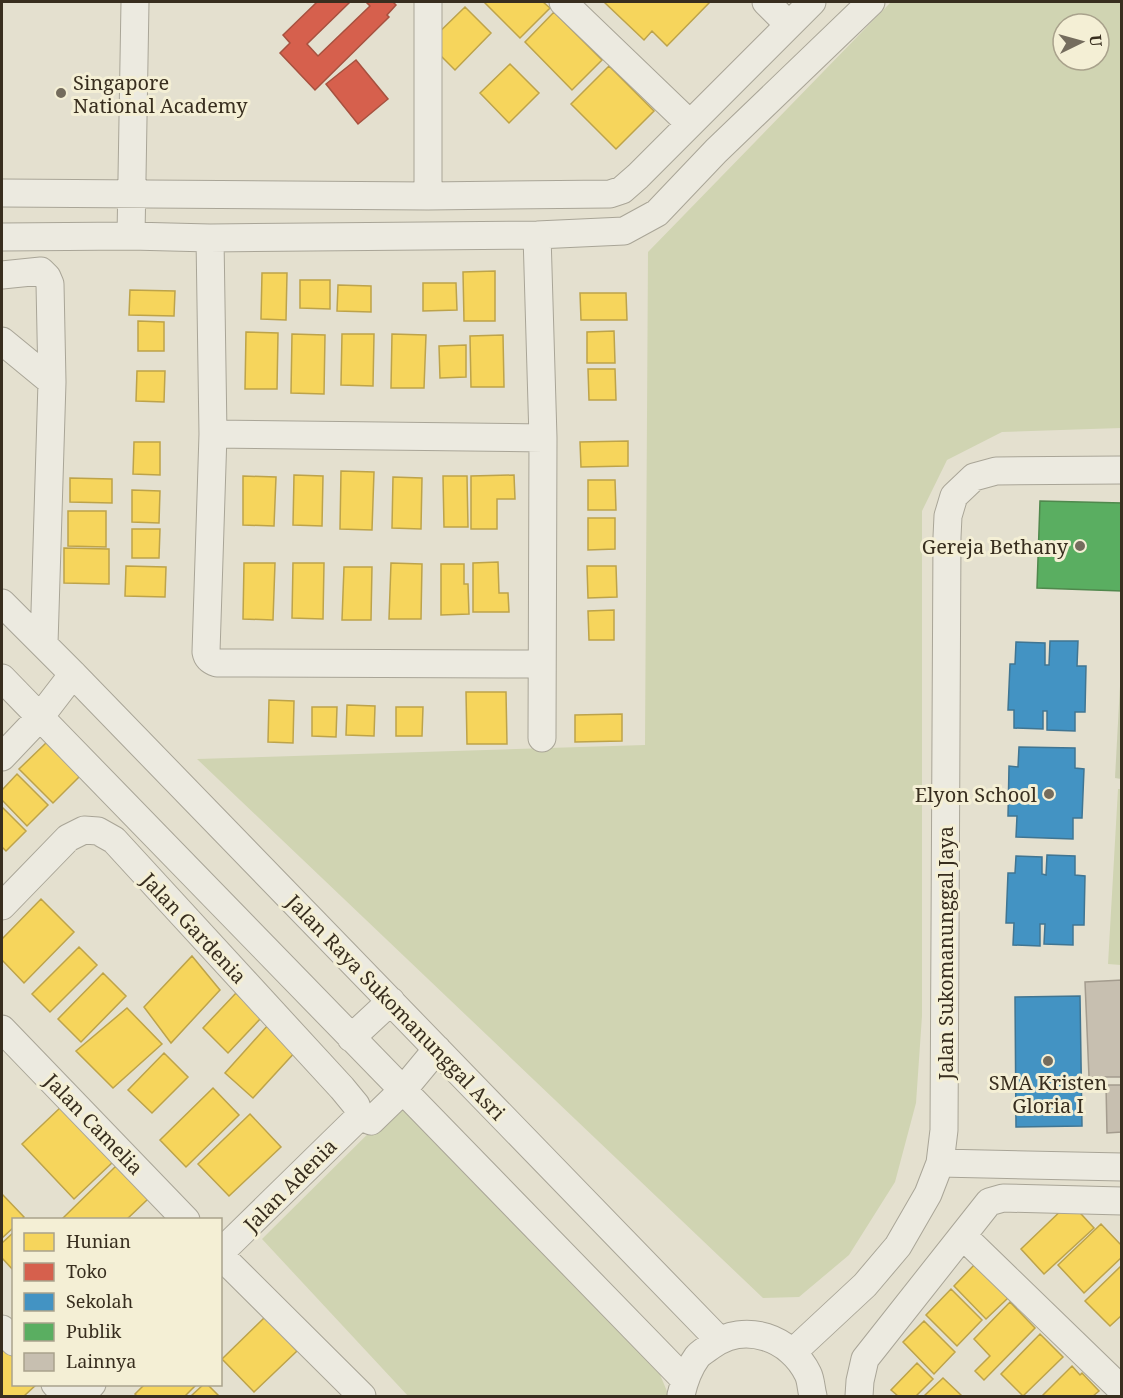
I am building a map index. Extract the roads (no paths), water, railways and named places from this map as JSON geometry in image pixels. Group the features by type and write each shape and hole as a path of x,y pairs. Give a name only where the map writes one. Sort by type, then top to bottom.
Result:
{"street":[{"path":"130,236 135,2"},
{"path":"428,2 428,196"},
{"path":"563,2 690,123"},
{"path":"766,2 789,25"},
{"path":"2,193 428,196 610,194 622,190 638,176 812,2"},
{"path":"2,237 537,235 624,231 657,213 716,151 871,2"},
{"path":"638,176 657,213"},
{"path":"610,194 624,231"},
{"path":"537,235 543,438 542,738"},
{"path":"210,238 213,434 207,656 213,662 542,664"},
{"path":"2,275 41,271 50,284 52,382 44,644"},
{"path":"2,341 52,382"},
{"path":"213,434 543,438"},
{"name":"Jalan Sukomanunggal Jaya","path":"793,1352 865,1285 898,1246 928,1194 940,1163 944,1130 947,537 948,516 954,496 974,477 996,471 1122,470"},
{"name":"Jalan Raya Sukomanunggal Asri","path":"2,603 74,674 719,1340"},
{"path":"2,757 40,717 74,674"},
{"path":"2,678 396,1083 683,1388 698,1356 719,1340 745,1334 771,1338 793,1352 809,1375 813,1396"},
{"name":"Jalan Gardenia","path":"2,906 68,838 84,830 98,831 114,840 362,1114"},
{"path":"351,1038 391,1000"},
{"name":"Jalan Camelia","path":"2,1029 184,1218"},
{"name":"Jalan Adenia","path":"222,1252 362,1114 437,1049"},
{"path":"940,1163 1122,1167"},
{"path":"860,1389 865,1359 989,1202 1003,1198 1122,1201"},
{"path":"963,1236 1122,1390"},
{"path":"222,1256 362,1396"}],"place":[{"name":"Singapore National Academy","path":"61,93"},
{"name":"Gereja Bethany","path":"1080,546"},
{"name":"Elyon School","path":"1049,794"},
{"name":"SMA Kristen Gloria I","path":"1048,1061"}]}
